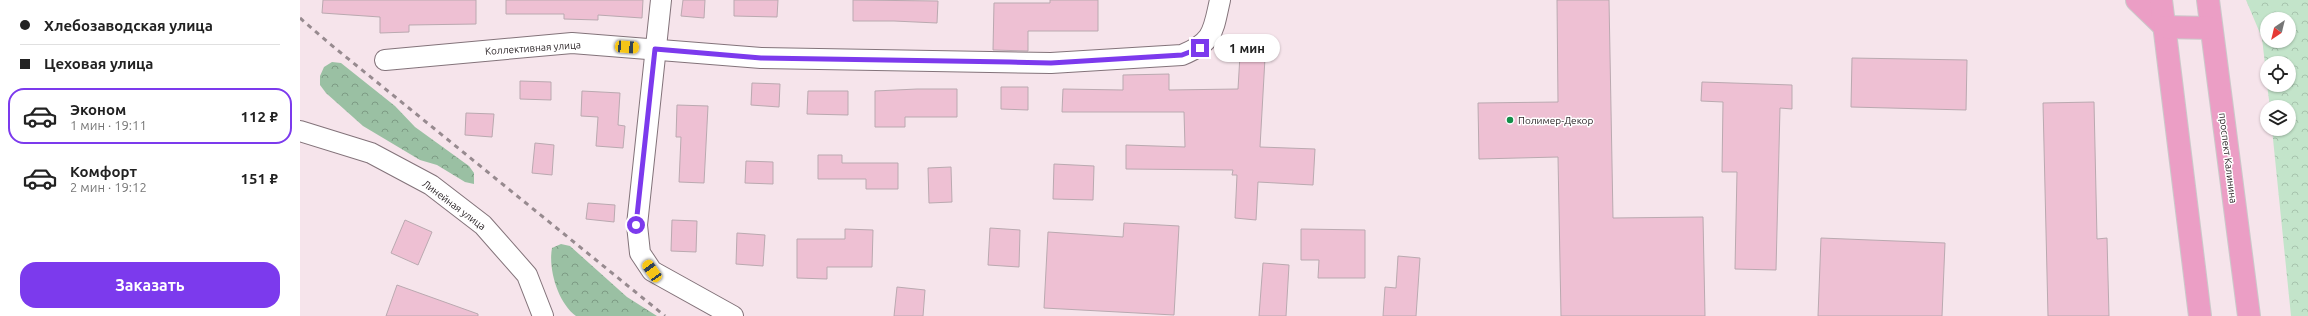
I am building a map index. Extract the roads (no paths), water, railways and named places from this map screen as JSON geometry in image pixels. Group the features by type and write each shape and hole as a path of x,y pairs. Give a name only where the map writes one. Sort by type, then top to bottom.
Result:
{"main road":[{"path":"2137,0 2165,27 2212,28"},
{"path":"2161,0 2200,316"},
{"name":"проспект Калинина","path":"2208,0 2249,316"}],"street":[{"path":"661,0 636,225 640,253 652,271 733,316"},
{"name":"Коллективная улица","path":"385,60 572,43 761,58 1051,63 1182,55 1200,48 1211,35 1220,0"},
{"name":"Линейная улица","path":"300,131 371,153 431,185 483,224 526,274 543,316"}],"railway":[{"path":"300,18 665,316"}],"place":[{"name":"Полимер-Декор","path":"1510,120"}]}
